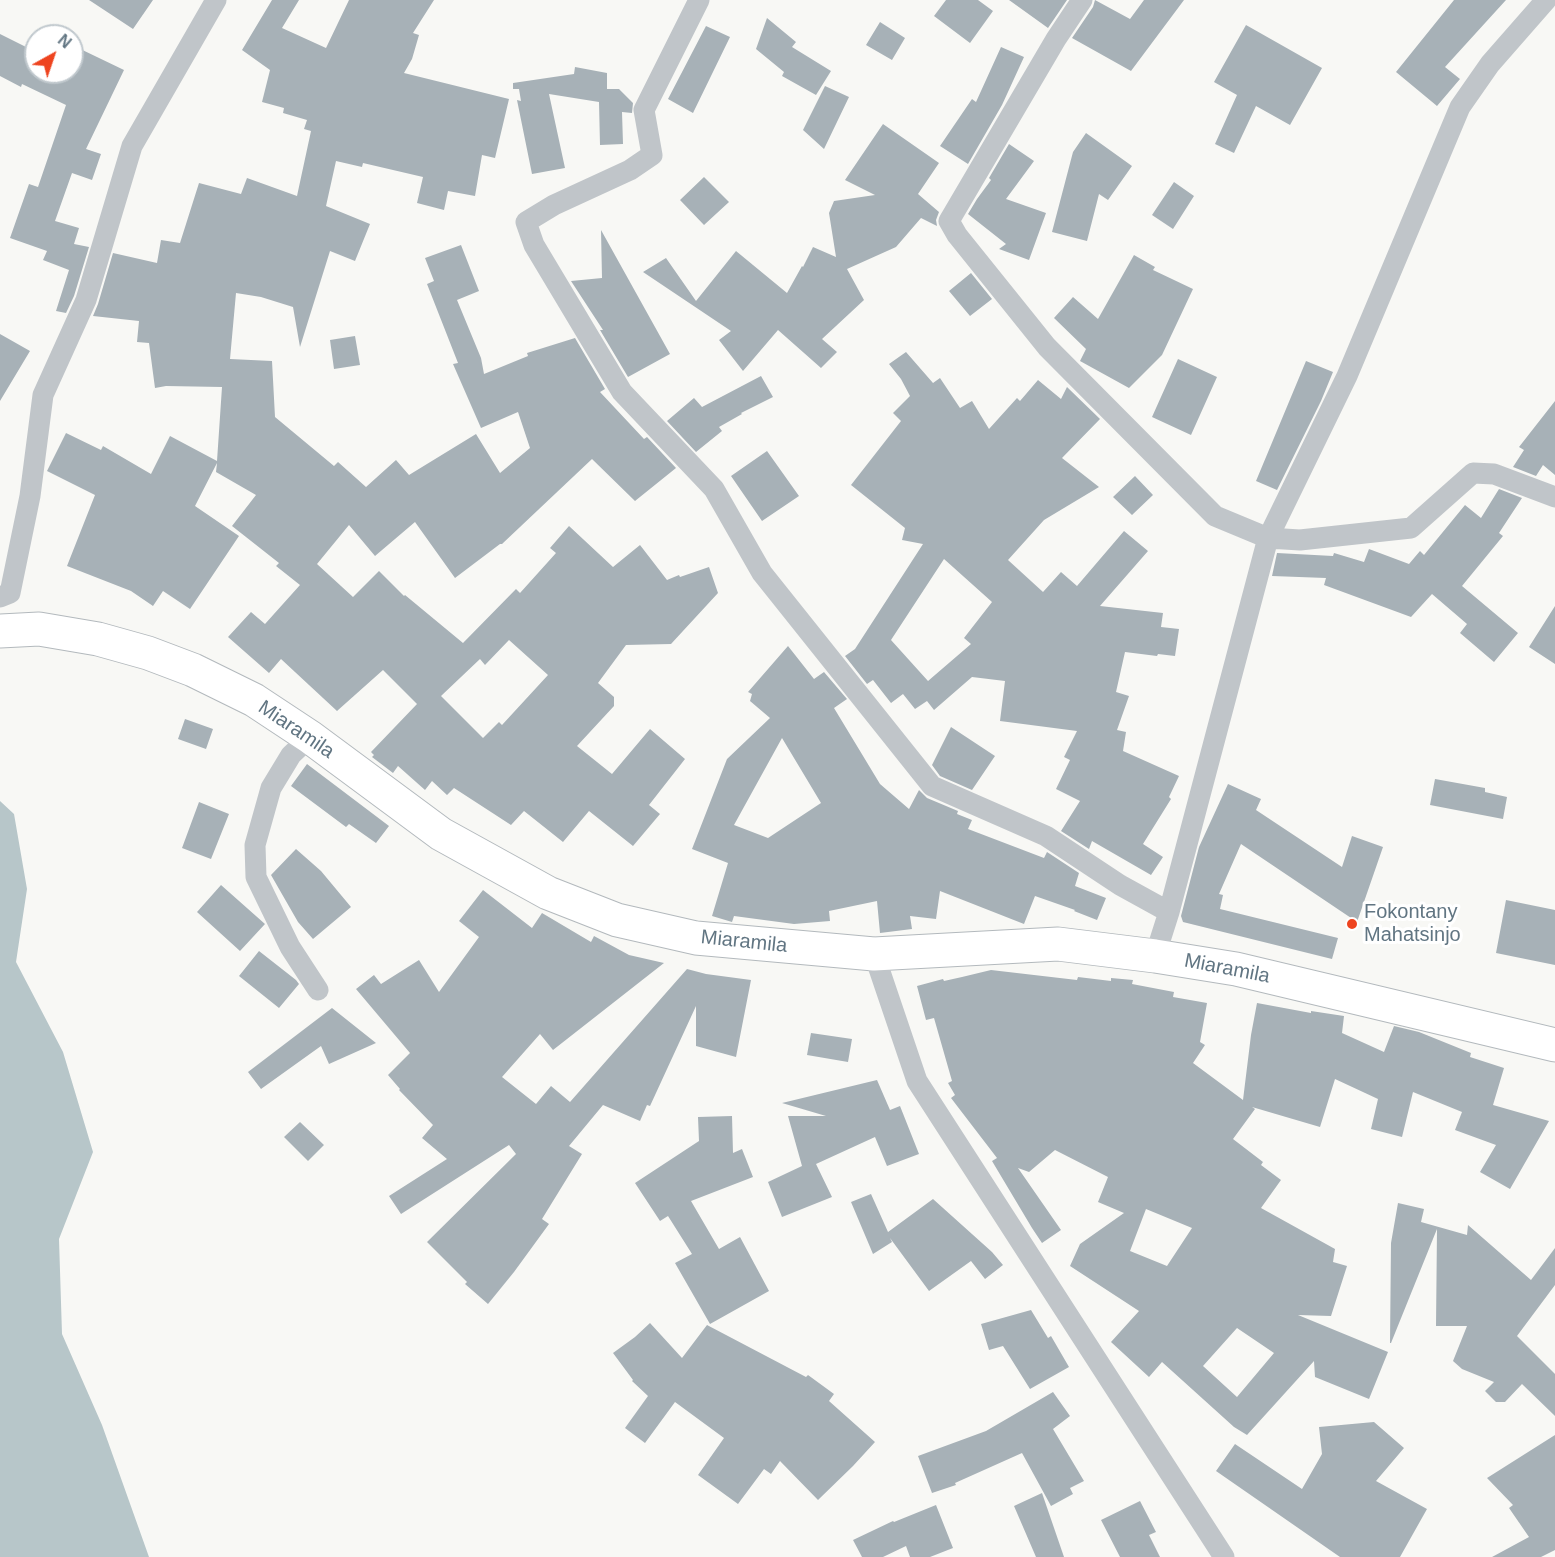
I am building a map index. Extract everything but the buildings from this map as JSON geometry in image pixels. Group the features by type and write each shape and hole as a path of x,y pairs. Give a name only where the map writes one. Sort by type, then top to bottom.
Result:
{"main road":[{"name":"Miaramila","path":"0,631 39,630 98,639 148,653 193,670 254,700 310,737 441,834 548,893 616,920 696,938 874,954 1058,944 1155,956 1236,969 1555,1045"}],"street":[{"path":"0,597 10,593 30,496 43,395 86,300 132,146 216,0"},
{"path":"699,0 644,110 652,154 630,170 554,205 526,222 534,245 622,392 714,489 762,573 932,786 1046,836 1120,885 1168,912"},
{"path":"1082,0 1056,39 949,221 957,235 1047,347 1215,516 1268,538 1300,540 1411,528 1473,473 1494,474 1555,497"},
{"path":"1155,956 1268,538 1347,376 1460,107 1491,64 1546,0"},
{"path":"310,737 291,755 271,788 255,845 256,877 290,947 318,990"},
{"path":"874,954 917,1081 1224,1557"}],"shaded area":[{"path":"0,801 14,814 27,889 16,962 63,1052 93,1152 59,1239 62,1334 102,1425 149,1557 0,1557"}],"place":[{"name":"Fokontany Mahatsinjo","path":"1352,924"}]}
